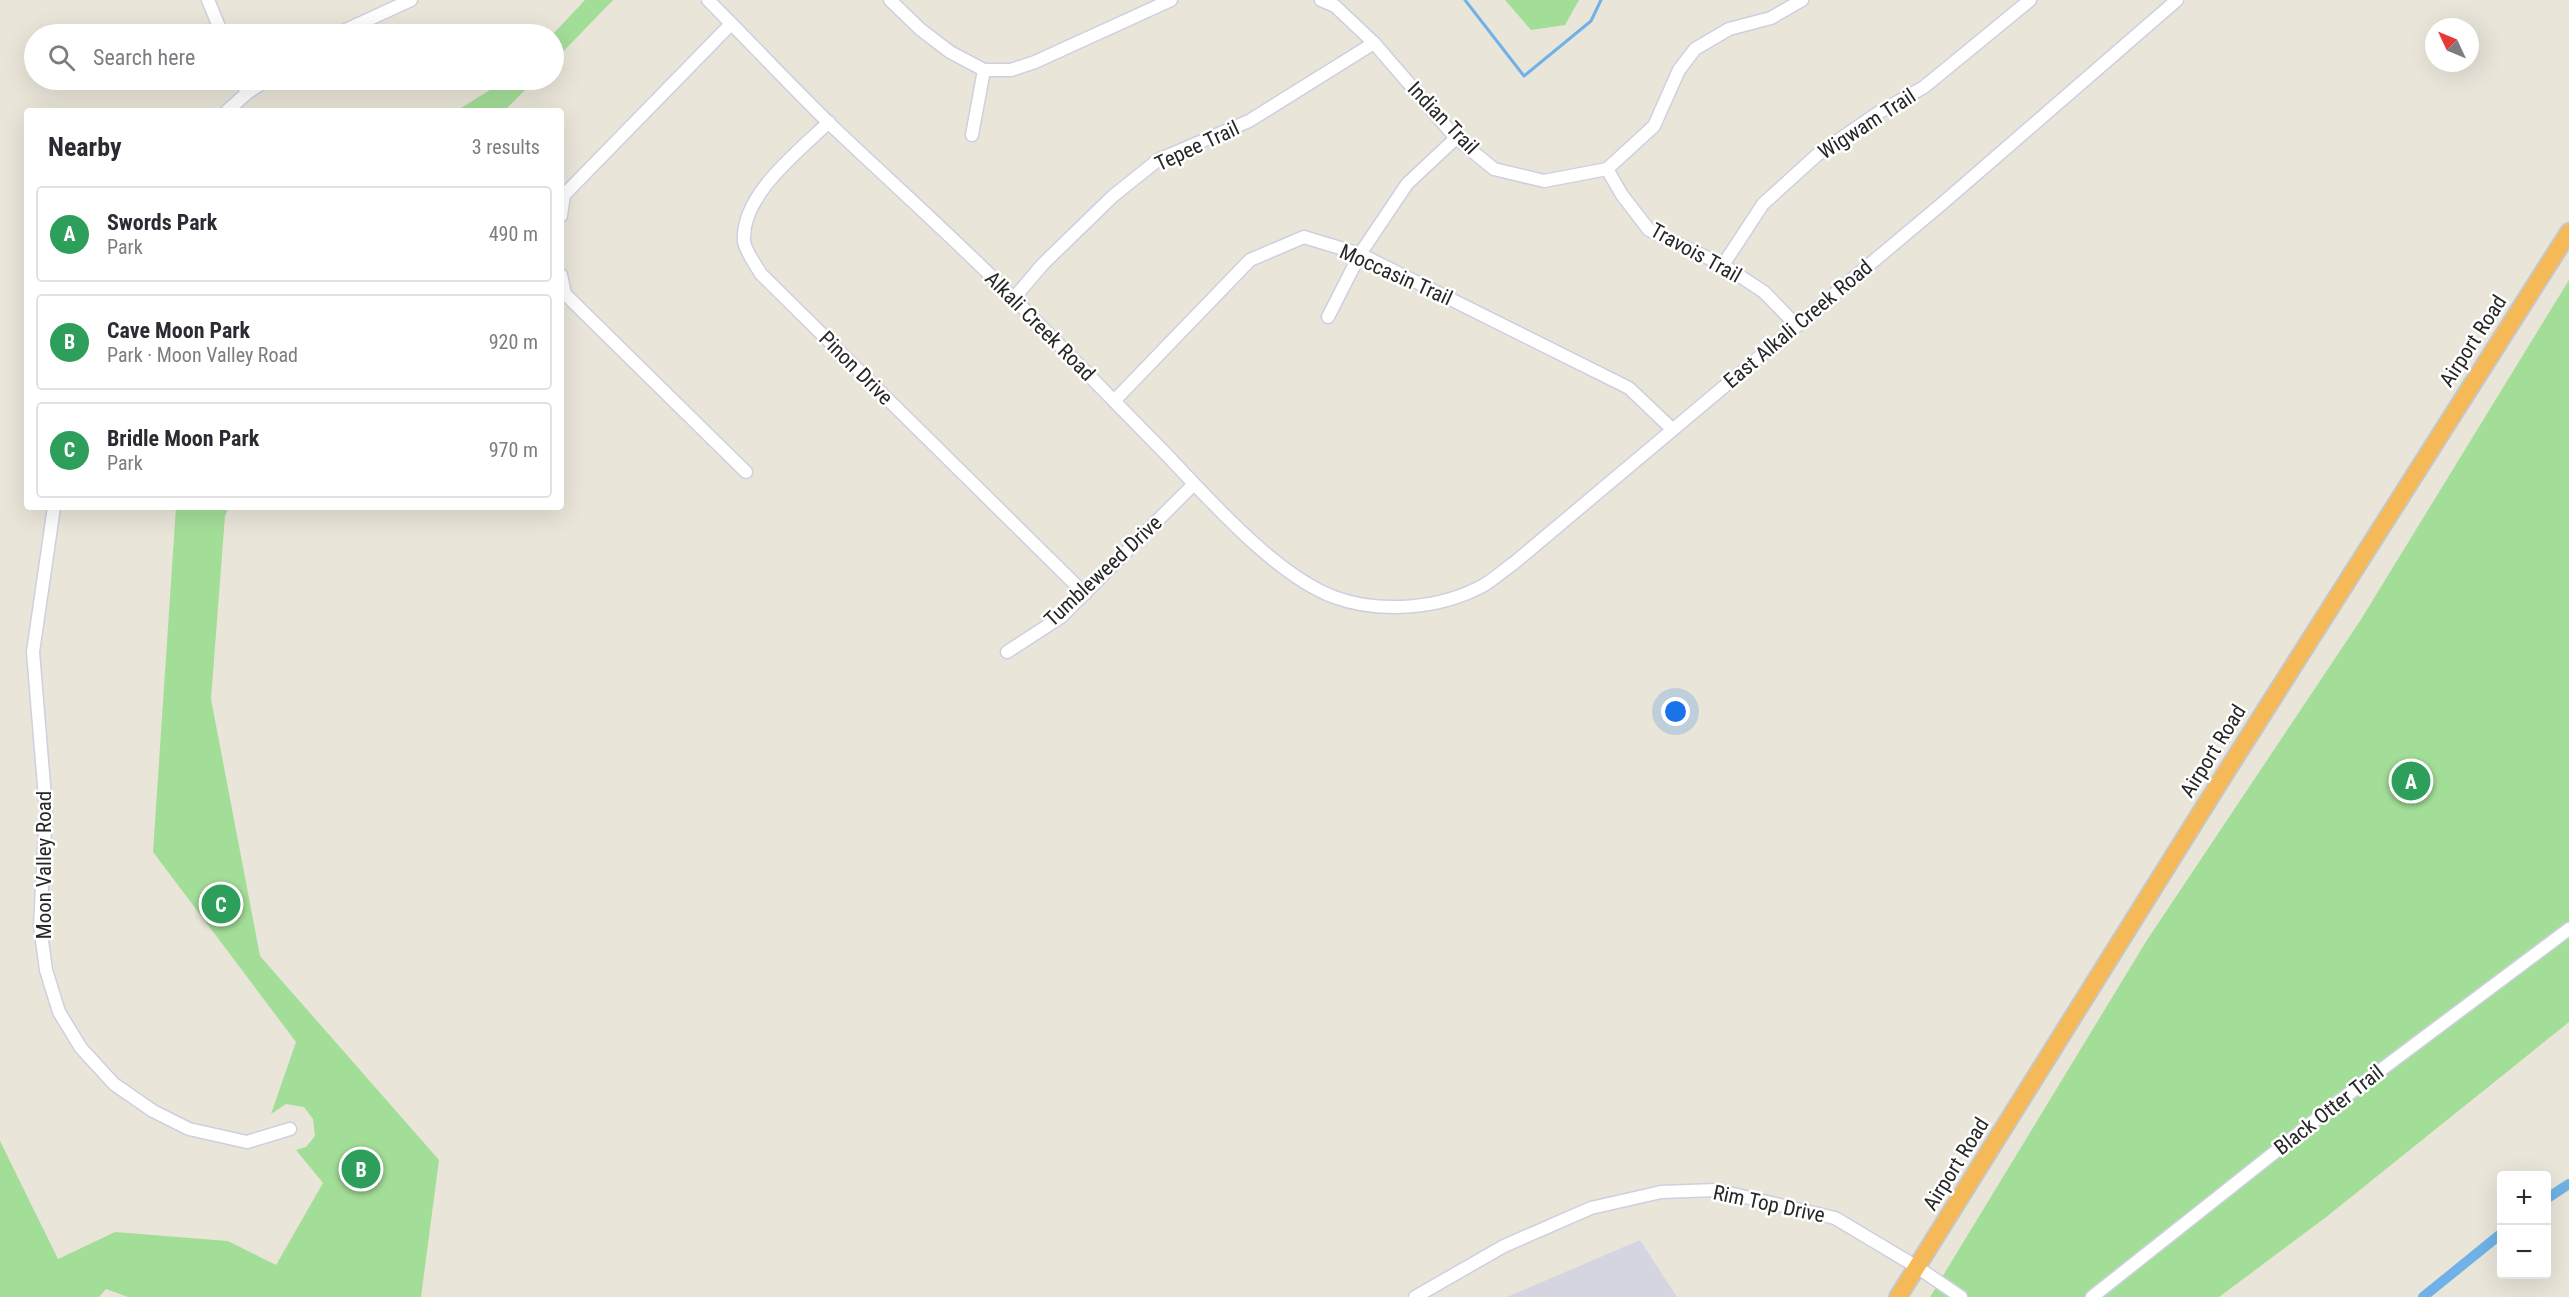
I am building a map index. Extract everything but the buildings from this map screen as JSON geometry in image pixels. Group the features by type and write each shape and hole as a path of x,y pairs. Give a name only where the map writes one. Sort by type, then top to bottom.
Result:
{"highway":[{"name":"Airport Road","path":"1898,1297 2569,232"}],"street":[{"path":"208,0 218,24"},
{"path":"359,24 411,0"},
{"name":"Alkali Creek Road","path":"708,0 829,122 1014,298 1194,484 1273,560 1303,582 1335,598 1363,604 1396,607"},
{"path":"890,0 920,29 950,52 984,70 1011,70 1035,62 1171,0"},
{"name":"Indian Trail","path":"1321,0 1335,6 1374,43 1456,138 1494,169 1544,181 1607,169"},
{"path":"1607,169 1654,126 1679,70 1695,49 1730,29 1771,18 1802,0"},
{"name":"Wigwam Trail","path":"1723,265 1763,204 1816,155 1878,113 1924,87 2030,0"},
{"name":"East Alkali Creek Road","path":"1396,607 1436,602 1484,585 1514,563 1797,326 2177,0"},
{"path":"564,195 731,24"},
{"name":"Tepee Trail","path":"1014,298 1043,264 1113,196 1158,160 1249,121 1374,43"},
{"path":"972,135 984,70"},
{"path":"230,108 252,90"},
{"name":"Pinon Drive","path":"829,122 763,188 747,218 744,242 761,274 1085,594"},
{"path":"1328,317 1360,254 1407,184 1456,138"},
{"name":"Travois Trail","path":"1607,169 1622,195 1649,230 1723,265 1764,292 1797,326"},
{"name":"Moccasin Trail","path":"1114,401 1250,260 1304,237 1360,254 1629,387 1672,429"},
{"path":"564,289 565,294 746,472"},
{"name":"Tumbleweed Drive","path":"1007,652 1061,617 1194,484"},
{"name":"Moon Valley Road","path":"54,510 33,652 46,810 40,926 46,970 59,1012 81,1048 114,1084 153,1112 189,1129 247,1142 290,1130"},
{"name":"Black Otter Trail","path":"2092,1297 2342,1099 2569,928"},
{"name":"Rim Top Drive","path":"1415,1297 1504,1246 1591,1208 1661,1192 1716,1190 1835,1218 1917,1267"},
{"path":"1917,1267 1961,1297"}],"shaded area":[{"path":"1640,1240 1677,1297 1507,1297"}],"green space":[{"path":"585,0 613,0 564,51 562,24"},
{"path":"1505,0 1579,0 1565,25 1531,30"},
{"path":"490,90 525,90 507,108 461,108"},
{"path":"2569,280 2569,1022 2325,1218 2219,1297 1930,1297 2147,940 2360,621"},
{"path":"176,510 228,510 225,516 211,699 260,956 439,1160 421,1297 128,1297 106,1289 99,1297 0,1297 0,1141 58,1259 115,1232 228,1241 276,1265 323,1183 296,1150 306,1147 315,1136 313,1119 304,1107 286,1104 271,1114 296,1042 153,852"}],"waterway":[{"path":"1465,0 1524,76 1591,21 1601,0"},
{"path":"2551,1196 2569,1184"},
{"path":"2423,1297 2497,1237"}],"place":[{"name":"Swords Park","path":"2411,781"},
{"name":"Bridle Moon Park","path":"221,904"},
{"name":"Cave Moon Park","path":"361,1169"}]}
